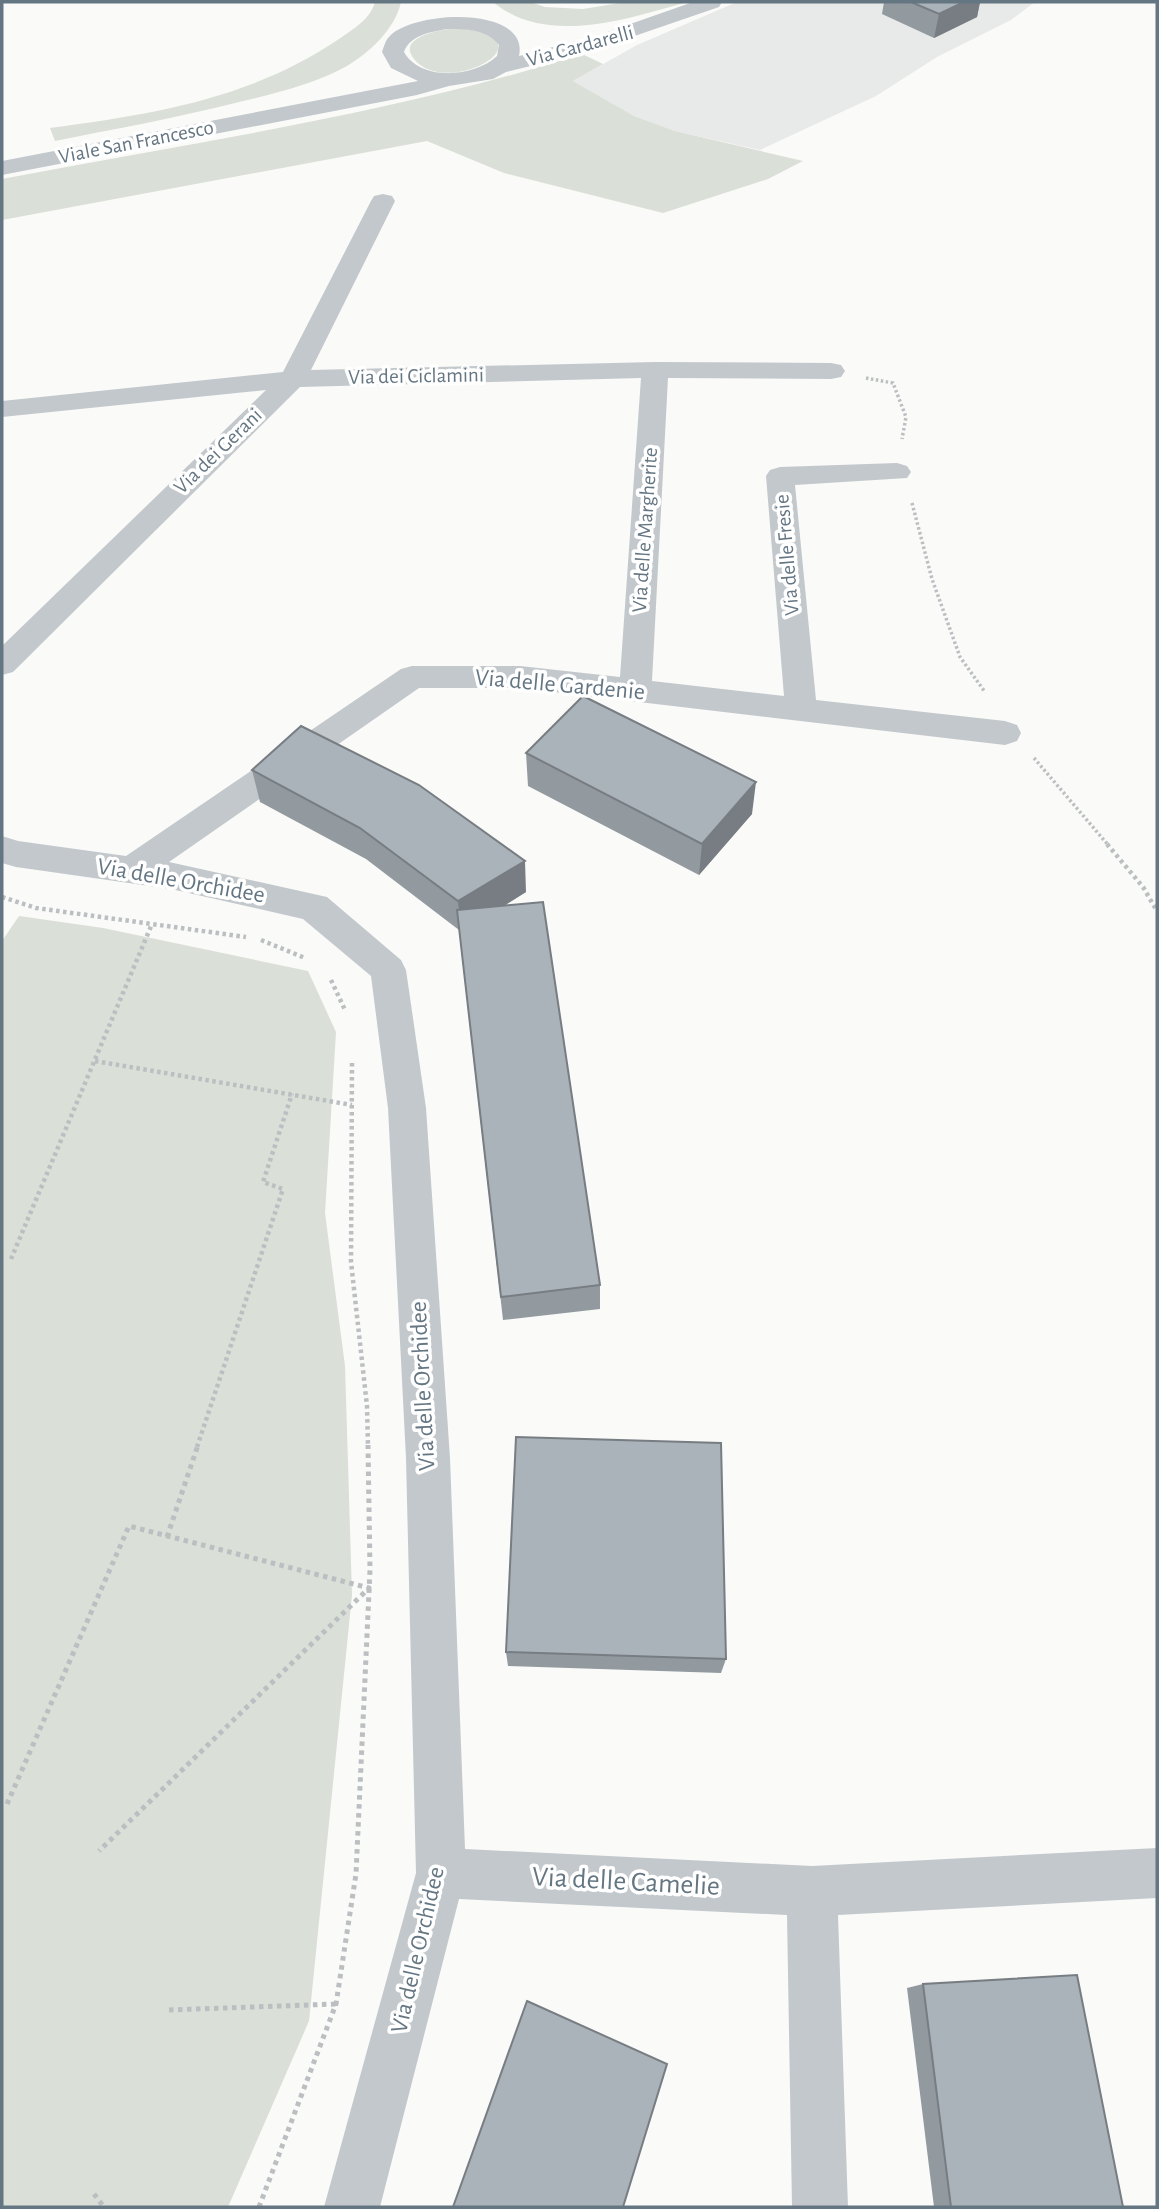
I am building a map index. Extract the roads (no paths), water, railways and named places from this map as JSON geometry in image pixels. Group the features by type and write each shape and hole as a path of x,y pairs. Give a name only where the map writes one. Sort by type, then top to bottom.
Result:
{"street":[{"name":"Via Cardarelli","path":"447,79 476,76 499,66 595,45 711,2"},
{"path":"484,3 495,30 507,39 510,49 508,58 499,66"},
{"path":"412,13 381,59 411,72 447,79"},
{"name":"Via Cardarelli","path":"381,59 412,30 447,22 466,22 495,30 524,33"},
{"name":"Via Cardarelli","path":"550,34 584,33 659,23"},
{"name":"Viale San Francesco","path":"271,114 381,59"},
{"name":"Viale San Francesco","path":"2,167 376,96 447,79"},
{"name":"Via dei Gerani","path":"2,664 293,379 383,201"},
{"name":"Via dei Ciclamini","path":"2,409 293,379 655,370 831,371"},
{"name":"Via delle Margherite","path":"635,690 655,370"},
{"name":"Via delle Fresie","path":"801,710 780,476 897,472"},
{"name":"Via delle Gardenie","path":"131,871 412,677 520,677 801,710 1016,742"},
{"name":"Via delle Orchidee","path":"2,849 16,854 171,876 314,906 388,970 407,1108 428,1458 441,1873 352,2207"},
{"name":"Via delle Camelie","path":"441,1873 811,1891 1157,1872"},
{"path":"811,1891 820,2207"}]}
